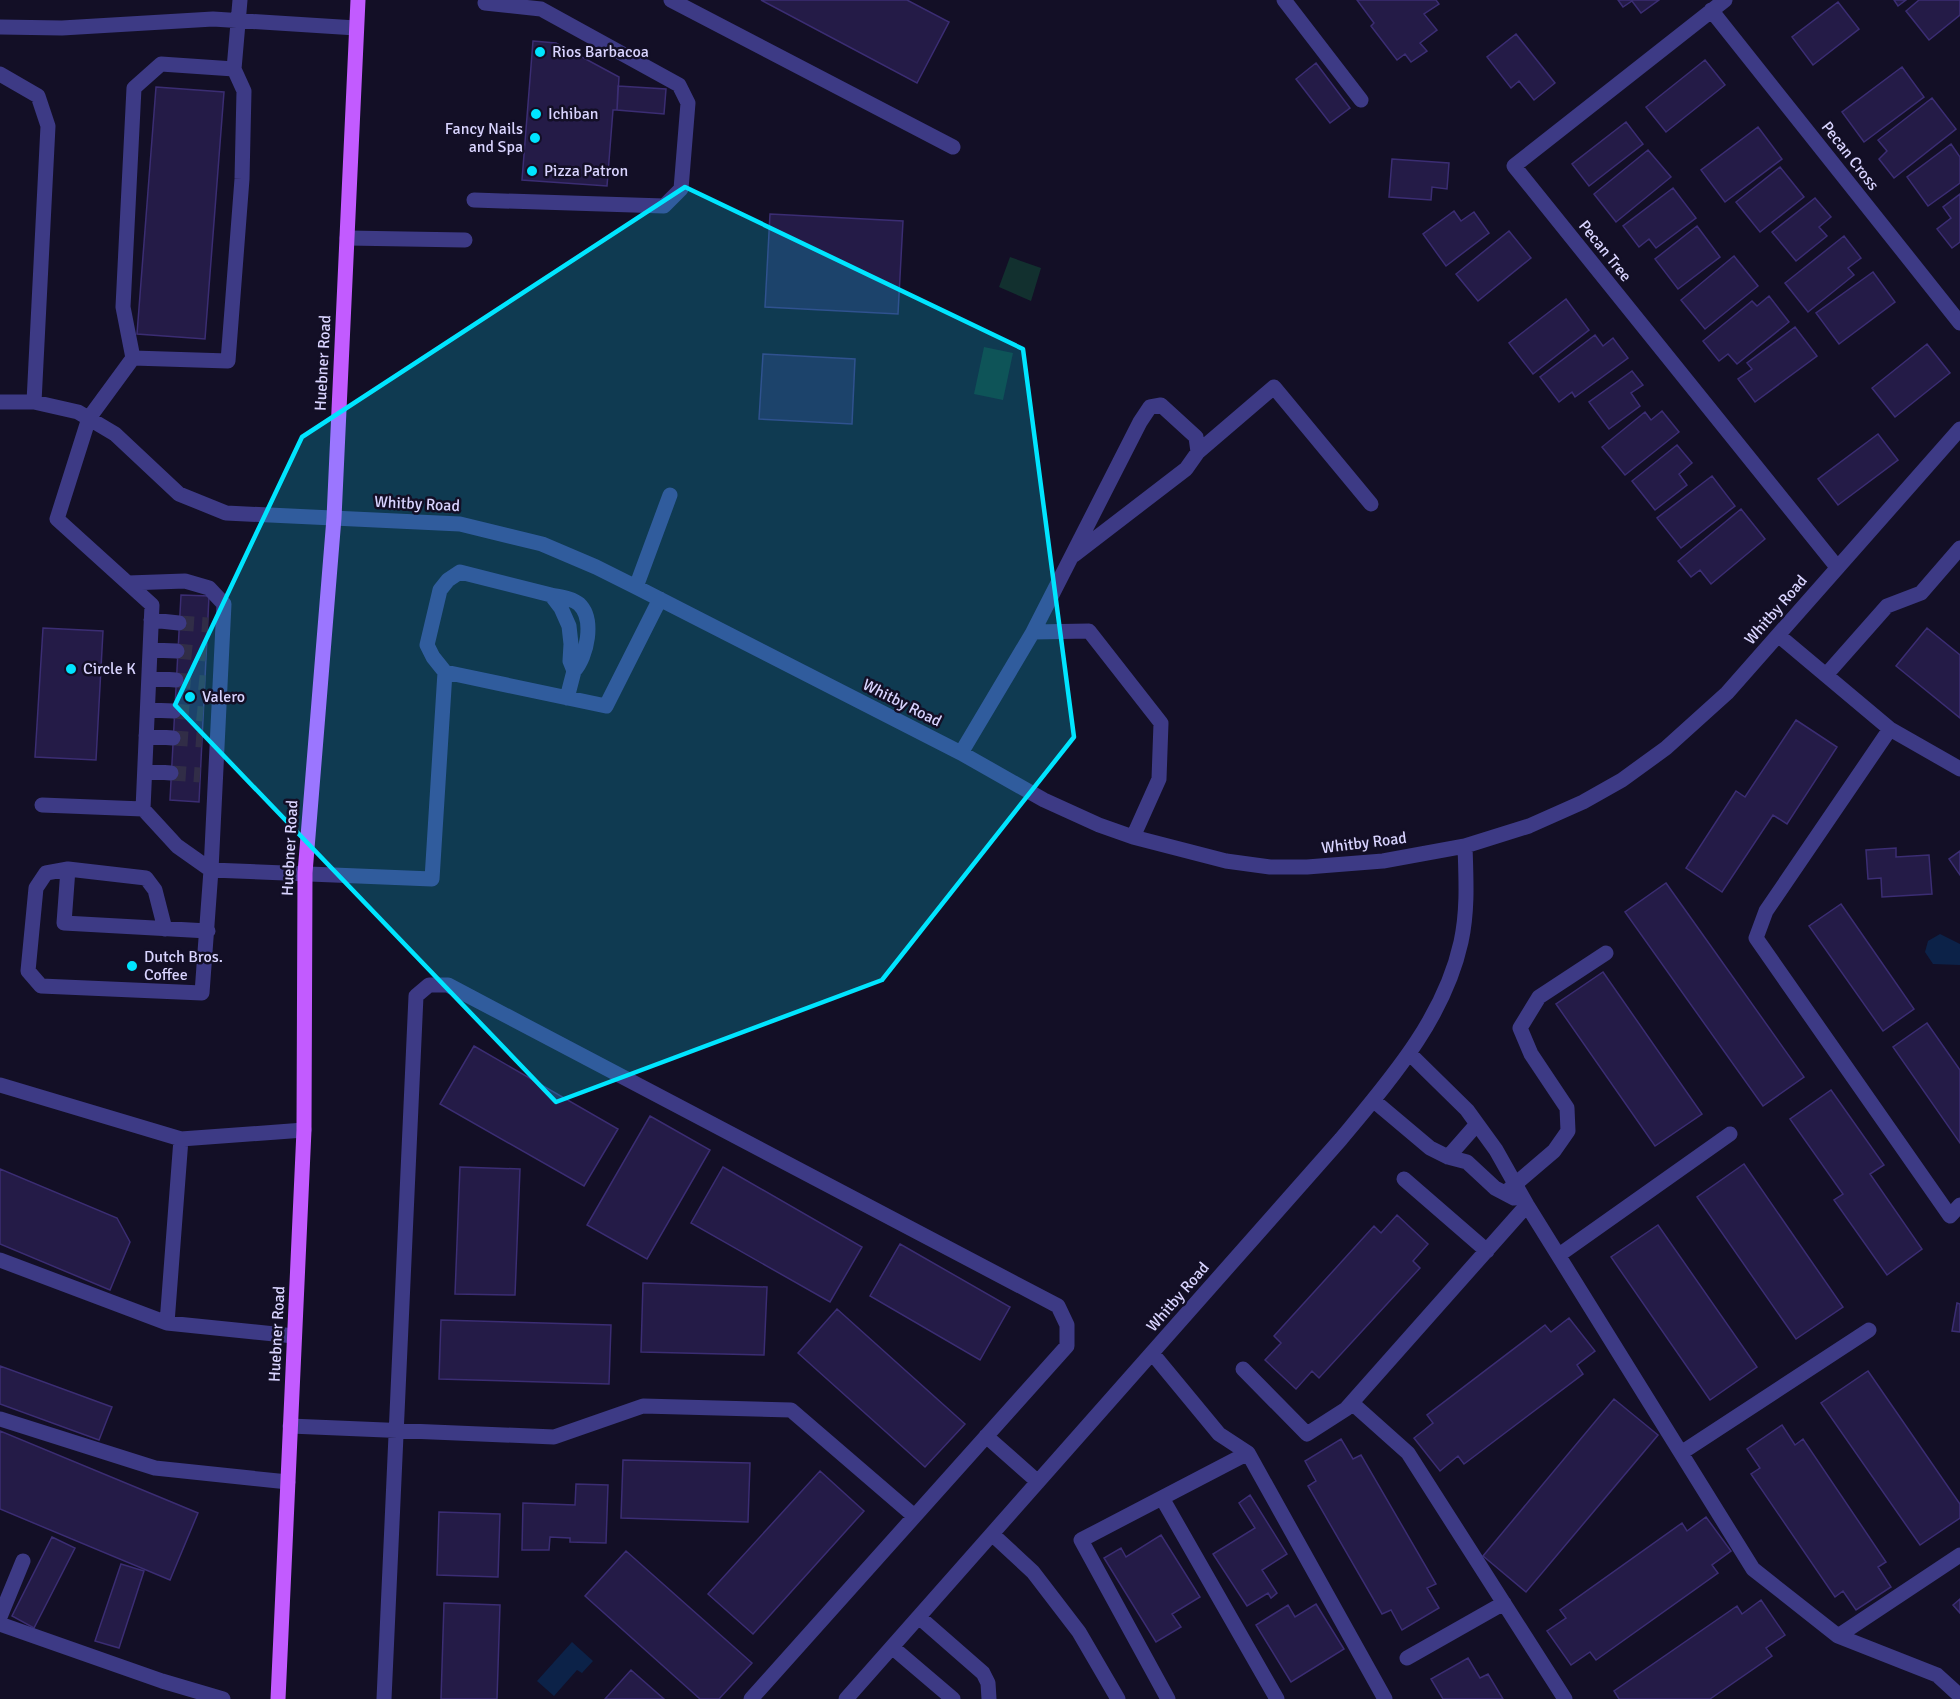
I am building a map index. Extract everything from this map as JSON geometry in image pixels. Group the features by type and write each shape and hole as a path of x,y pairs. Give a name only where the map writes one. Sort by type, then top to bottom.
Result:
{"main road":[{"name":"Huebner Road","path":"278,1699 304,1130 305,873 334,518 358,0"}],"street":[{"path":"133,358 228,361 243,157 244,92 234,69 240,0"},
{"path":"671,0 953,147"},
{"path":"1284,0 1361,100"},
{"name":"Pecan Tree","path":"1725,0 1514,166 1837,567"},
{"path":"474,200 664,206 681,189 688,103 679,85 541,9 485,3"},
{"name":"Pecan Cross","path":"1711,10 1960,324"},
{"path":"0,27 62,28 213,18 356,28"},
{"path":"143,809 152,605 57,519 88,418 133,358 123,307 134,88 161,64 234,69"},
{"path":"0,74 38,96 48,126 34,402"},
{"path":"347,238 465,240"},
{"path":"1074,555 1186,469 1198,452 1274,387 1371,504"},
{"name":"Whitby Road","path":"0,402 34,402 78,412 115,434 179,494 226,513 460,524 542,544 660,598 961,753 1044,800 1099,825 1133,837 1226,861 1270,867 1307,867 1383,861 1465,846 1529,826 1583,802 1622,780 1666,748 1726,693 1960,429"},
{"path":"961,753 1033,632 1140,422 1150,407 1161,405 1196,437 1198,452"},
{"path":"636,586 670,495"},
{"path":"1826,675 1887,606 1921,593 1960,548"},
{"path":"567,698 574,671 570,661 569,626 561,608 551,595 460,572 448,580 440,590 428,645 433,657 445,672 567,698 606,706 660,598"},
{"path":"128,583 185,581 209,588 224,603 215,627 211,715 218,740 208,775 211,870 202,993 41,986 28,971 36,888 46,873 68,869 146,878 155,890 165,929"},
{"path":"151,620 179,622"},
{"path":"1033,632 1089,631 1161,723 1159,779 1133,837"},
{"path":"1778,635 1890,729 1960,769"},
{"path":"150,650 177,651"},
{"path":"42,805 143,809 177,846 211,870 432,879 445,672"},
{"path":"149,678 176,680"},
{"path":"148,710 174,711"},
{"path":"1890,729 1766,911 1756,938 1950,1216 1960,1205"},
{"path":"146,736 173,738"},
{"path":"202,740 218,740"},
{"path":"145,771 171,773"},
{"name":"Whitby Road","path":"846,1699 1333,1148 1410,1053 1440,1004 1459,951 1467,898 1465,846"},
{"path":"68,869 64,923 208,931"},
{"path":"1373,1100 1430,1148 1448,1157 1467,1162 1495,1188 1511,1189 1554,1151 1568,1131 1567,1107 1531,1054 1520,1028 1539,997 1606,954"},
{"path":"384,1699 416,996 429,985 448,985 1058,1306 1067,1325 1067,1346 913,1515 751,1699"},
{"path":"1410,1053 1467,1110 1496,1150 1511,1189 1527,1205 1559,1255 1753,1569 1838,1636 1937,1675 1960,1696"},
{"path":"0,1085 181,1139 304,1130"},
{"path":"1448,1157 1477,1124"},
{"path":"1559,1255 1730,1134"},
{"path":"167,1323 181,1139"},
{"path":"1404,1179 1487,1251"},
{"path":"1243,1369 1307,1434 1346,1409 1527,1205"},
{"path":"0,1260 167,1323 294,1336"},
{"path":"1681,1453 1869,1330"},
{"path":"1152,1353 1219,1434 1248,1453 1385,1699"},
{"path":"1352,1402 1408,1453 1565,1699"},
{"path":"290,1426 554,1437 643,1406 791,1410 913,1515"},
{"path":"0,1419 155,1468 288,1482"},
{"path":"986,1436 1038,1482"},
{"path":"1168,1699 1081,1540 1248,1453"},
{"path":"1162,1498 1277,1699"},
{"path":"992,1534 1033,1572 1080,1632 1118,1699"},
{"path":"1838,1636 1960,1555"},
{"path":"0,1617 23,1561"},
{"path":"1407,1658 1504,1603"},
{"path":"919,1617 983,1673 988,1683 989,1699"},
{"path":"0,1624 215,1698"},
{"path":"892,1647 953,1699"}],"highlighted area":[{"path":"685,187 1023,349 1074,737 882,980 556,1102 175,705 302,437"}],"green space":[{"path":"1010,257 1041,268 1031,301 999,287"},
{"path":"984,347 1013,353 1003,400 974,394"}],"water":[{"path":"1940,934 1960,944 1960,965 1933,964 1925,952 1928,941"},
{"path":"572,1642 593,1661 582,1673 577,1670 554,1696 537,1681"}],"building":[{"path":"761,0 907,0 949,22 917,83"},
{"path":"1357,0 1436,0 1439,4 1424,14 1437,30 1420,43 1427,51 1411,62 1405,54 1397,60 1371,26 1374,23"},
{"path":"1618,0 1659,0 1641,13 1632,1 1623,7"},
{"path":"1894,0 1906,0 1898,6"},
{"path":"1919,0 1960,0 1960,15 1929,40 1906,11"},
{"path":"1838,2 1859,29 1813,65 1792,37"},
{"path":"1516,34 1555,83 1534,100 1519,81 1511,88 1487,57"},
{"path":"533,41 556,43 619,77 617,110 613,110 607,186 522,180"},
{"path":"1705,60 1725,85 1666,132 1646,107"},
{"path":"1316,63 1350,108 1330,123 1296,79"},
{"path":"1902,67 1924,97 1864,142 1842,112"},
{"path":"618,86 666,89 664,114 617,110"},
{"path":"156,87 224,92 205,339 137,334"},
{"path":"1932,98 1956,129 1894,178 1879,159 1887,151 1878,140"},
{"path":"1626,122 1643,144 1589,186 1572,164"},
{"path":"1758,127 1782,159 1725,202 1701,170"},
{"path":"1951,144 1960,157 1960,183 1928,206 1907,177"},
{"path":"1648,150 1671,177 1616,222 1594,194"},
{"path":"1392,159 1449,163 1447,189 1432,187 1431,200 1389,197"},
{"path":"1780,167 1804,197 1760,232 1736,202"},
{"path":"1673,188 1696,218 1656,248 1649,239 1639,247 1623,226"},
{"path":"1960,194 1960,242 1952,248 1937,229 1951,218 1943,207"},
{"path":"1815,198 1831,217 1819,227 1827,236 1796,261 1772,232"},
{"path":"1454,211 1461,221 1474,212 1489,233 1446,266 1423,234"},
{"path":"770,214 903,221 898,314 765,307"},
{"path":"1697,226 1720,257 1678,289 1655,259"},
{"path":"1509,231 1531,258 1478,301 1456,274"},
{"path":"1844,236 1861,258 1848,268 1854,275 1808,312 1785,283"},
{"path":"1734,256 1758,286 1705,329 1681,300"},
{"path":"1873,272 1895,302 1839,344 1816,313"},
{"path":"1769,296 1789,322 1737,364 1728,354 1719,361 1703,341 1752,301 1757,306"},
{"path":"1566,299 1589,330 1533,374 1509,343"},
{"path":"1795,327 1817,356 1755,402 1738,379 1752,369 1747,363"},
{"path":"1595,335 1603,346 1613,338 1628,358 1575,397 1572,392 1559,402 1540,377"},
{"path":"1927,344 1950,373 1895,417 1872,388"},
{"path":"763,354 855,359 852,424 759,419"},
{"path":"1632,371 1643,385 1631,393 1640,406 1609,429 1589,402"},
{"path":"1662,411 1679,432 1625,475 1602,447 1645,412 1651,420"},
{"path":"1878,434 1898,460 1838,505 1818,479"},
{"path":"1677,445 1692,463 1679,474 1687,485 1655,510 1632,481"},
{"path":"1712,476 1735,506 1681,548 1657,518"},
{"path":"1741,509 1765,539 1711,584 1700,570 1691,577 1678,561"},
{"name":"Valero","path":"181,595 209,596 199,802 170,800"},
{"name":"Circle K","path":"43,628 103,631 96,760 35,757"},
{"path":"1927,628 1960,655 1960,718 1896,666"},
{"path":"1796,720 1837,747 1787,824 1773,815 1722,892 1686,868 1736,791 1745,797"},
{"path":"1896,848 1896,857 1929,855 1932,894 1882,897 1881,878 1868,879 1866,850"},
{"path":"1960,851 1960,875 1949,859"},
{"path":"1666,883 1804,1077 1763,1106 1625,912"},
{"path":"1841,904 1914,1009 1883,1031 1809,926"},
{"path":"1603,972 1702,1114 1655,1146 1556,1004"},
{"path":"1927,1023 1960,1070 1960,1143 1893,1047"},
{"path":"474,1046 618,1129 584,1186 440,1104"},
{"path":"1831,1090 1884,1165 1870,1174 1922,1249 1887,1275 1834,1200 1843,1194 1790,1119"},
{"path":"650,1116 710,1150 647,1259 587,1225"},
{"path":"1744,1164 1843,1307 1796,1339 1697,1197"},
{"path":"460,1167 520,1169 515,1295 455,1294"},
{"path":"723,1167 862,1247 830,1302 691,1223"},
{"path":"0,1169 117,1218 130,1242 110,1290 0,1244"},
{"path":"1397,1215 1428,1244 1413,1261 1420,1268 1319,1378 1312,1371 1296,1389 1265,1360 1281,1343 1274,1336 1374,1226 1381,1233"},
{"path":"1658,1225 1757,1367 1710,1400 1611,1257"},
{"path":"900,1244 1010,1307 980,1360 870,1296"},
{"path":"643,1283 767,1287 764,1355 641,1352"},
{"path":"1957,1303 1960,1304 1960,1332 1952,1331"},
{"path":"837,1309 965,1424 925,1467 798,1353"},
{"path":"1569,1318 1595,1351 1577,1365 1583,1374 1464,1464 1458,1456 1440,1471 1414,1438 1433,1423 1427,1415 1545,1325 1551,1332"},
{"path":"441,1320 611,1325 609,1384 439,1379"},
{"path":"0,1366 112,1407 99,1440 0,1404"},
{"path":"1868,1371 1960,1504 1960,1518 1920,1545 1821,1403"},
{"path":"1614,1399 1658,1435 1526,1592 1483,1556"},
{"path":"1782,1425 1795,1445 1803,1439 1886,1562 1878,1567 1891,1587 1856,1610 1843,1591 1835,1597 1751,1474 1760,1468 1747,1449"},
{"path":"0,1431 198,1513 170,1580 0,1509"},
{"path":"1341,1439 1353,1459 1361,1455 1436,1584 1427,1588 1439,1608 1402,1630 1391,1610 1382,1614 1308,1486 1316,1481 1305,1461"},
{"path":"623,1460 750,1463 748,1522 621,1518"},
{"path":"820,1471 864,1511 753,1634 708,1594"},
{"path":"576,1484 608,1485 606,1543 570,1542 570,1538 550,1537 549,1550 522,1550 523,1503 575,1505"},
{"path":"1250,1495 1287,1554 1262,1570 1277,1593 1271,1598 1268,1593 1247,1606 1213,1554 1255,1528 1239,1503"},
{"path":"439,1512 500,1514 498,1577 437,1575"},
{"path":"1706,1517 1731,1551 1712,1565 1718,1573 1596,1660 1590,1652 1571,1665 1547,1631 1566,1618 1560,1610 1682,1523 1687,1531"},
{"path":"1161,1535 1200,1597 1172,1614 1181,1627 1156,1642 1104,1558 1121,1548 1126,1557"},
{"path":"52,1537 75,1548 34,1628 12,1616"},
{"path":"626,1551 752,1663 719,1699 700,1699 585,1596"},
{"path":"121,1564 144,1571 119,1648 95,1641"},
{"path":"1960,1599 1960,1613 1953,1605"},
{"path":"1761,1600 1785,1635 1766,1648 1772,1656 1710,1699 1619,1699 1614,1691 1737,1606 1742,1614"},
{"path":"444,1603 500,1605 497,1699 441,1699"},
{"path":"1316,1604 1344,1649 1291,1682 1256,1625 1288,1605 1295,1617"},
{"path":"1468,1658 1480,1678 1488,1674 1503,1699 1443,1699 1431,1679"},
{"path":"631,1670 664,1699 605,1699"}],"tunnel":[{"path":"179,623 208,625"},
{"path":"177,651 206,654"},
{"path":"176,680 205,683"},
{"path":"174,711 203,714"},
{"path":"173,738 202,740"},
{"path":"171,773 200,775"}],"place":[{"name":"Rios Barbacoa","path":"540,52"},
{"name":"Ichiban","path":"536,114"},
{"name":"Fancy Nails and Spa","path":"535,138"},
{"name":"Pizza Patron","path":"532,171"},
{"name":"Circle K","path":"71,669"},
{"name":"Valero","path":"190,697"},
{"name":"Dutch Bros. Coffee","path":"132,966"}]}
